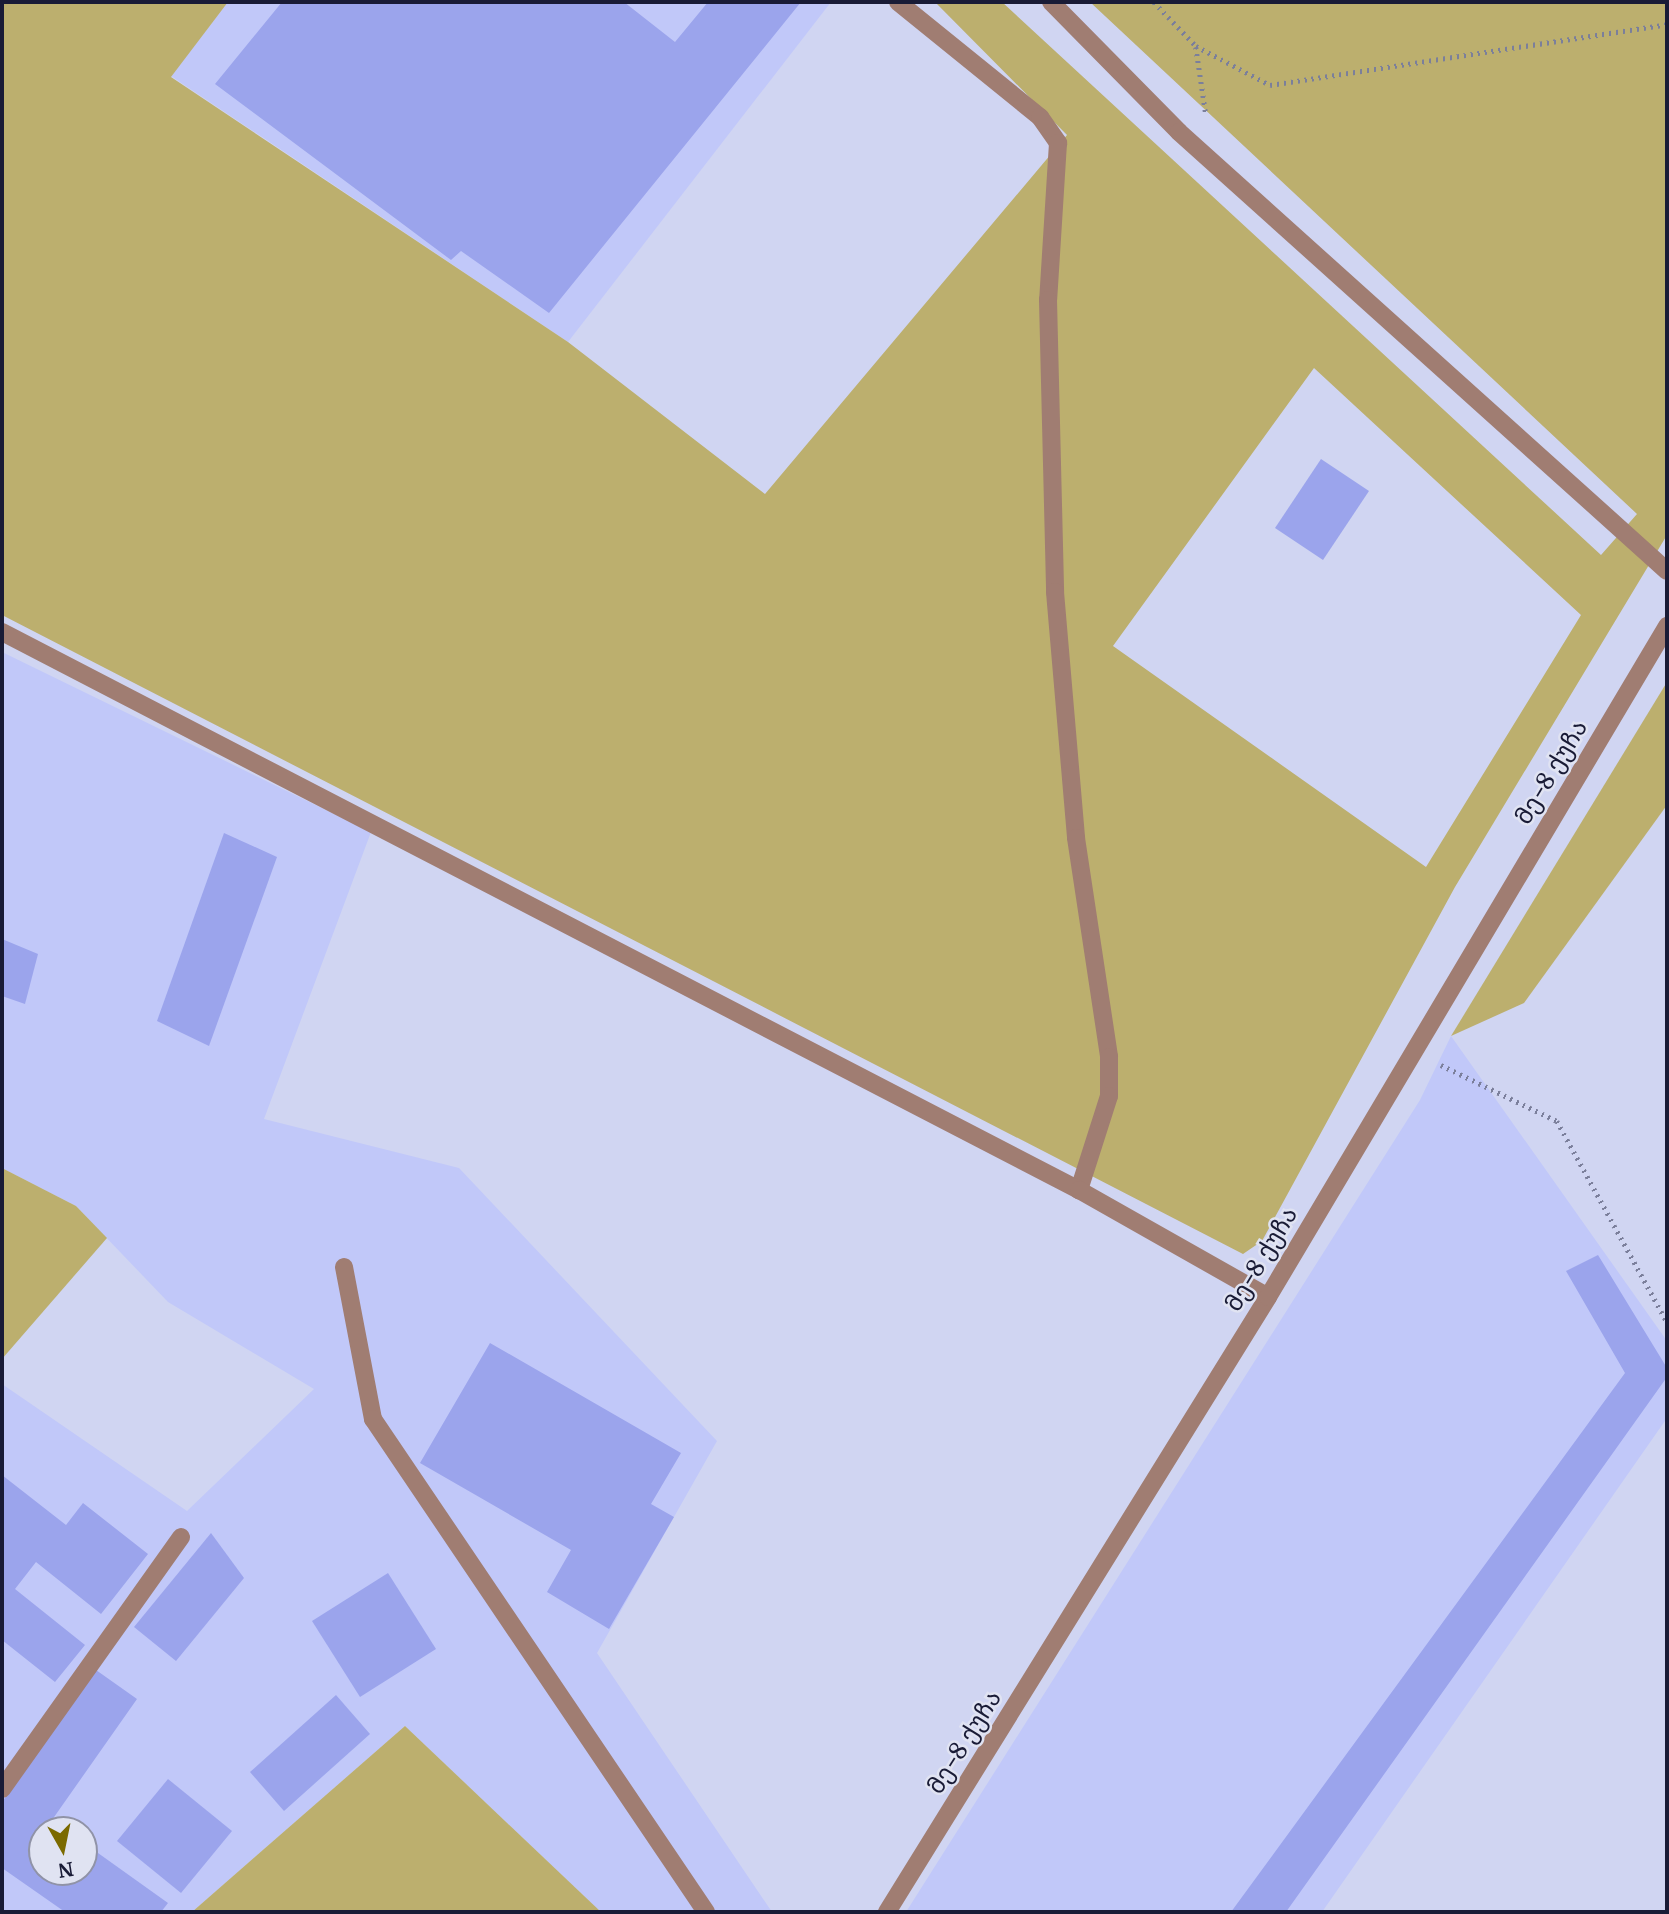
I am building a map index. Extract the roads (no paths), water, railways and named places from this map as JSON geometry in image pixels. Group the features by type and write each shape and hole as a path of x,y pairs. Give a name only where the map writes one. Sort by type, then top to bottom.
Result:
{"street":[{"path":"898,2 1040,117 1058,143 1048,300 1055,592 1076,838 1109,1057 1109,1096 1079,1191"},
{"path":"1051,2 1213,162 1667,571"},
{"name":"მე-8 ქუჩა","path":"887,1912 1268,1297 1667,626"},
{"path":"2,632 1079,1191 1268,1297"},
{"path":"344,1266 373,1419 706,1912"},
{"path":"2,1789 181,1537"}]}
